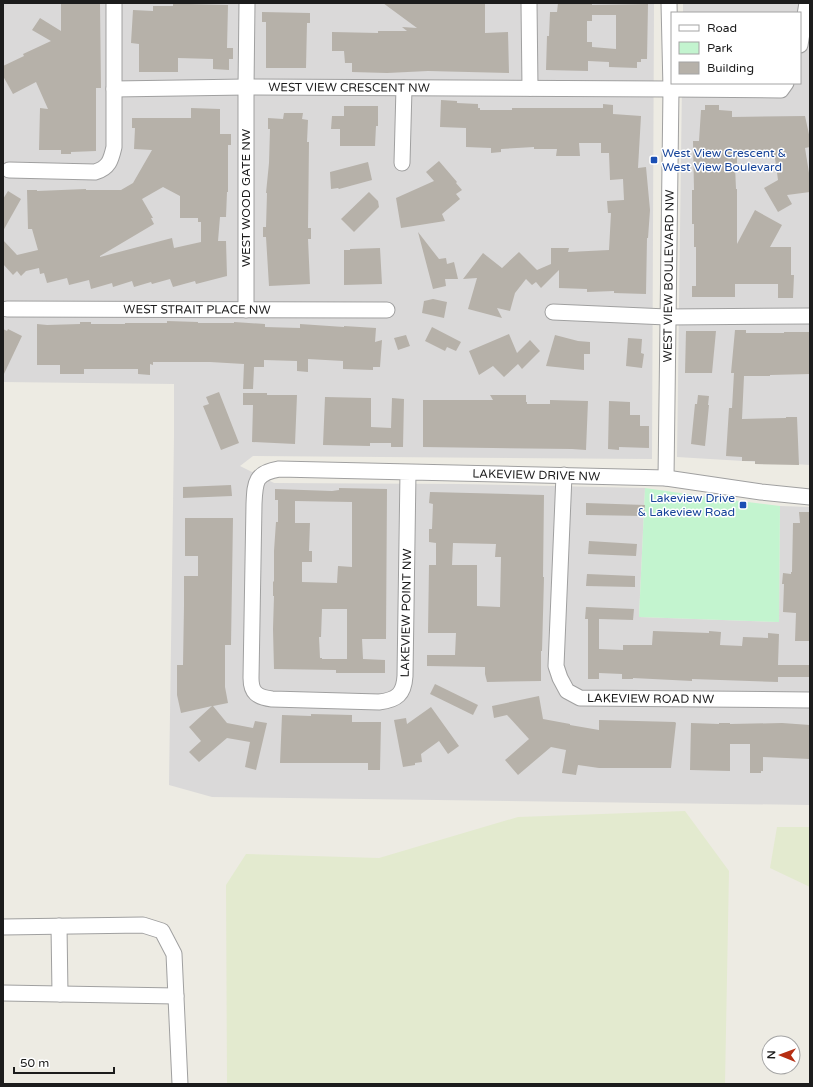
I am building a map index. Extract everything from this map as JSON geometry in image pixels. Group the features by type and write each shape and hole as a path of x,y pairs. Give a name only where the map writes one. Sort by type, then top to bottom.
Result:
{"street":[{"path":"9,170 95,172 103,170 108,165 112,157 114,147 114,3"},
{"name":"WEST WOOD GATE NW","path":"246,310 247,3"},
{"path":"528,3 530,88"},
{"name":"WEST VIEW BOULEVARD NW","path":"666,478 671,88 669,3"},
{"path":"801,39 807,3"},
{"name":"WEST VIEW CRESCENT NW","path":"114,90 246,87 671,88 781,90 785,84"},
{"path":"402,164 404,88"},
{"name":"WEST STRAIT PLACE NW","path":"7,309 387,310"},
{"path":"553,312 667,317 810,316"},
{"name":"LAKEVIEW DRIVE NW","path":"262,474 270,470 279,469 666,478 761,492 810,497"},
{"name":"LAKEVIEW POINT NW","path":"262,474 257,479 255,486 254,504 251,678 251,685 254,691 257,695 272,699 379,702 393,700 398,695 404,683 408,472"},
{"name":"LAKEVIEW ROAD NW","path":"564,475 556,666 560,678 567,690 580,698 810,700"},
{"path":"3,927 143,925 162,931 174,954 180,1084"},
{"path":"59,926 60,994"},
{"path":"3,993 176,996"}],"shaded area":[{"path":"3,3 654,3 652,459 253,456 240,466 274,483 459,484 645,488 639,617 779,622 780,506 810,507 810,805 212,797 169,785 174,384 3,382"},
{"path":"683,3 810,3 810,465 677,457 682,84 801,84 801,12 683,12"}],"green space":[{"path":"645,488 780,506 779,622 639,617"},
{"path":"685,811 729,871 725,1084 227,1084 226,885 246,854 379,858 518,817"},
{"path":"777,827 810,827 810,887 770,868"}],"building":[{"path":"173,3 228,5 227,48 233,48 233,59 229,59 229,70 213,69 213,59 178,58 178,72 139,72 139,44 131,43 133,10 153,11 153,6 173,6"},
{"path":"383,3 485,3 485,33 508,32 509,73 428,71 387,73 352,72 352,63 345,63 344,51 332,51 332,32 378,33 378,31 407,31 402,27 417,28"},
{"path":"558,3 592,3 592,5 648,4 647,59 641,59 641,62 637,62 637,68 609,67 609,62 588,61 588,71 546,70 547,36 549,36 550,12 557,12","holes":["592,15 616,15 616,49 592,47 592,42 587,42 587,21 592,21"]},
{"path":"61,4 100,4 101,88 96,88 96,151 61,154 61,150 39,150 40,108 48,109 36,82 13,94 3,76 3,66 24,56 23,54 51,41 32,30 40,18 61,31"},
{"path":"262,12 310,13 310,23 307,23 306,68 266,68 266,22 262,22"},
{"path":"441,100 457,101 457,103 478,104 478,108 480,108 480,110 512,110 512,108 603,108 603,104 613,105 613,114 641,116 638,168 646,167 650,210 647,238 646,294 614,293 614,291 587,292 587,289 559,288 559,270 541,288 536,282 532,285 526,279 515,293 510,311 497,308 502,318 468,309 477,278 463,279 483,253 502,268 519,252 537,270 551,264 551,248 569,248 568,252 609,250 611,213 608,213 607,201 624,200 623,179 610,180 609,153 601,153 601,143 579,143 580,156 556,156 557,149 534,149 534,147 501,149 501,152 491,153 491,148 466,147 466,128 440,127"},
{"path":"705,105 719,105 719,110 732,111 732,117 805,116 810,139 810,147 805,148 810,173 810,192 787,195 792,204 778,212 764,188 778,180 775,158 737,157 737,166 735,166 737,189 737,244 755,210 782,225 770,247 791,247 791,275 794,275 793,298 778,298 778,284 735,284 735,297 692,297 692,286 696,286 696,247 694,247 694,224 692,224 692,190 694,190 693,141 699,141 701,110 705,110"},
{"path":"344,106 378,106 378,126 376,126 375,146 340,146 340,129 331,129 332,116 344,116"},
{"path":"191,108 220,109 220,134 231,134 231,145 228,145 228,192 226,217 220,217 218,241 226,241 227,276 196,284 195,281 173,287 170,279 134,287 132,281 113,287 112,283 91,289 89,280 69,285 67,278 47,283 44,273 40,274 39,268 26,271 21,276 17,271 13,275 3,264 3,240 17,255 38,250 32,229 28,229 27,190 121,190 133,183 152,150 134,149 135,128 132,128 132,118 191,118","holes":["163,187 180,196 180,218 198,218 198,222 201,222 201,242 174,248 172,238 100,257 154,224 151,218 153,218 142,199"]},
{"path":"284,113 303,113 302,119 308,120 308,228 311,228 311,239 308,239 310,284 269,286 266,237 263,237 263,227 266,227 266,193 269,163 270,129 268,129 268,118 283,119"},
{"path":"439,161 462,190 456,194 460,199 442,214 445,221 401,228 396,198 434,181 426,172"},
{"path":"368,162 372,180 339,189 331,189 330,172"},
{"path":"8,191 21,199 3,231 3,199"},
{"path":"369,192 378,201 379,207 354,232 341,219"},
{"path":"418,232 439,259 446,258 447,264 454,262 458,279 445,279 446,286 433,289"},
{"path":"380,248 382,284 344,285 344,250"},
{"path":"433,299 447,302 444,318 422,313 424,301"},
{"path":"167,321 198,323 234,322 265,324 265,327 300,328 300,324 376,328 375,342 382,340 380,367 373,367 373,370 343,369 343,361 308,359 308,372 297,371 297,361 264,360 264,367 254,367 253,389 243,389 244,364 210,362 153,362 153,365 150,364 150,375 138,374 138,369 84,369 84,374 60,374 60,365 37,365 37,324 80,324 80,322 91,322 91,324 125,324 167,323"},
{"path":"432,327 461,342 456,351 447,347 445,351 425,341"},
{"path":"3,329 7,331 8,329 22,336 3,376"},
{"path":"735,330 746,330 746,333 810,332 810,374 744,376 742,419 797,417 799,465 755,464 755,461 742,461 742,457 726,456 729,408 732,408 734,373 731,373"},
{"path":"686,331 716,331 712,373 685,373"},
{"path":"509,334 517,353 530,340 540,351 522,369 518,364 504,377 493,366 479,375 469,351"},
{"path":"406,335 410,346 398,350 394,338"},
{"path":"555,335 578,341 590,342 590,354 584,354 584,370 546,366"},
{"path":"628,338 642,339 641,353 644,354 642,368 626,366"},
{"path":"219,392 239,443 221,450 203,406 209,404 206,397"},
{"path":"243,393 297,395 295,444 252,442 253,405 243,405"},
{"path":"490,395 526,395 527,404 550,404 550,400 588,401 586,450 423,447 423,400 493,400"},
{"path":"698,395 709,396 705,446 691,444 695,404 697,404"},
{"path":"325,397 371,398 371,427 391,428 392,398 404,399 403,447 391,447 391,443 370,443 370,446 323,445"},
{"path":"609,401 630,402 630,415 640,415 640,426 649,426 649,448 619,447 619,450 608,449"},
{"path":"231,485 232,496 183,498 183,487"},
{"path":"339,488 387,489 386,639 362,639 363,659 385,660 385,673 336,673 336,670 274,669 273,581 274,582 276,522 278,522 278,500 275,500 275,489 339,490","holes":["295,501 352,502 352,567 338,566 337,583 302,582 302,562 312,562 312,551 309,551 310,523 295,523","322,609 347,609 347,659 320,658 319,637 321,637"]},
{"path":"430,492 544,495 544,577 541,681 487,682 485,667 427,666 427,655 455,655 456,633 428,633 429,565 436,565 436,543 429,542 429,529 432,529 433,504 429,503","holes":["453,543 496,544 495,557 501,557 500,607 477,606 477,565 452,565"]},
{"path":"586,503 645,505 644,516 586,515"},
{"path":"799,512 810,512 810,641 795,641 796,613 783,612 783,573 791,574 792,572 793,523 800,523"},
{"path":"185,518 233,518 231,645 225,645 225,687 228,703 213,706 227,723 253,728 255,721 267,723 256,770 245,767 250,742 227,738 199,762 189,752 201,741 189,727 212,706 181,713 177,695 177,665 183,665 184,576 198,576 198,556 185,556"},
{"path":"589,541 637,544 636,556 588,554"},
{"path":"587,574 635,576 635,587 586,586"},
{"path":"586,607 634,609 633,620 599,619 599,649 623,650 623,645 652,645 653,631 721,632 720,645 742,646 743,637 768,638 768,633 779,634 778,665 810,665 810,677 778,677 778,682 692,679 692,681 633,678 622,679 622,674 599,673 599,679 588,679 588,619 585,619"},
{"path":"435,684 478,705 473,715 430,694"},
{"path":"539,696 543,719 570,725 599,730 599,720 675,722 671,768 599,768 578,765 576,775 562,773 566,750 551,747 518,775 505,760 529,739 507,715 494,718 492,706"},
{"path":"431,707 459,746 448,754 439,741 421,754 422,762 403,767 394,720 406,718 407,724"},
{"path":"311,714 352,715 352,722 381,722 380,770 368,770 368,763 280,763 282,715 311,716"},
{"path":"691,723 782,723 810,725 810,759 763,757 763,771 761,771 761,773 750,773 750,744 730,744 730,771 690,770"}],"place":[{"name":"West View Crescent & West View Boulevard","path":"654,160"},
{"name":"Lakeview Drive & Lakeview Road","path":"743,505"}]}
